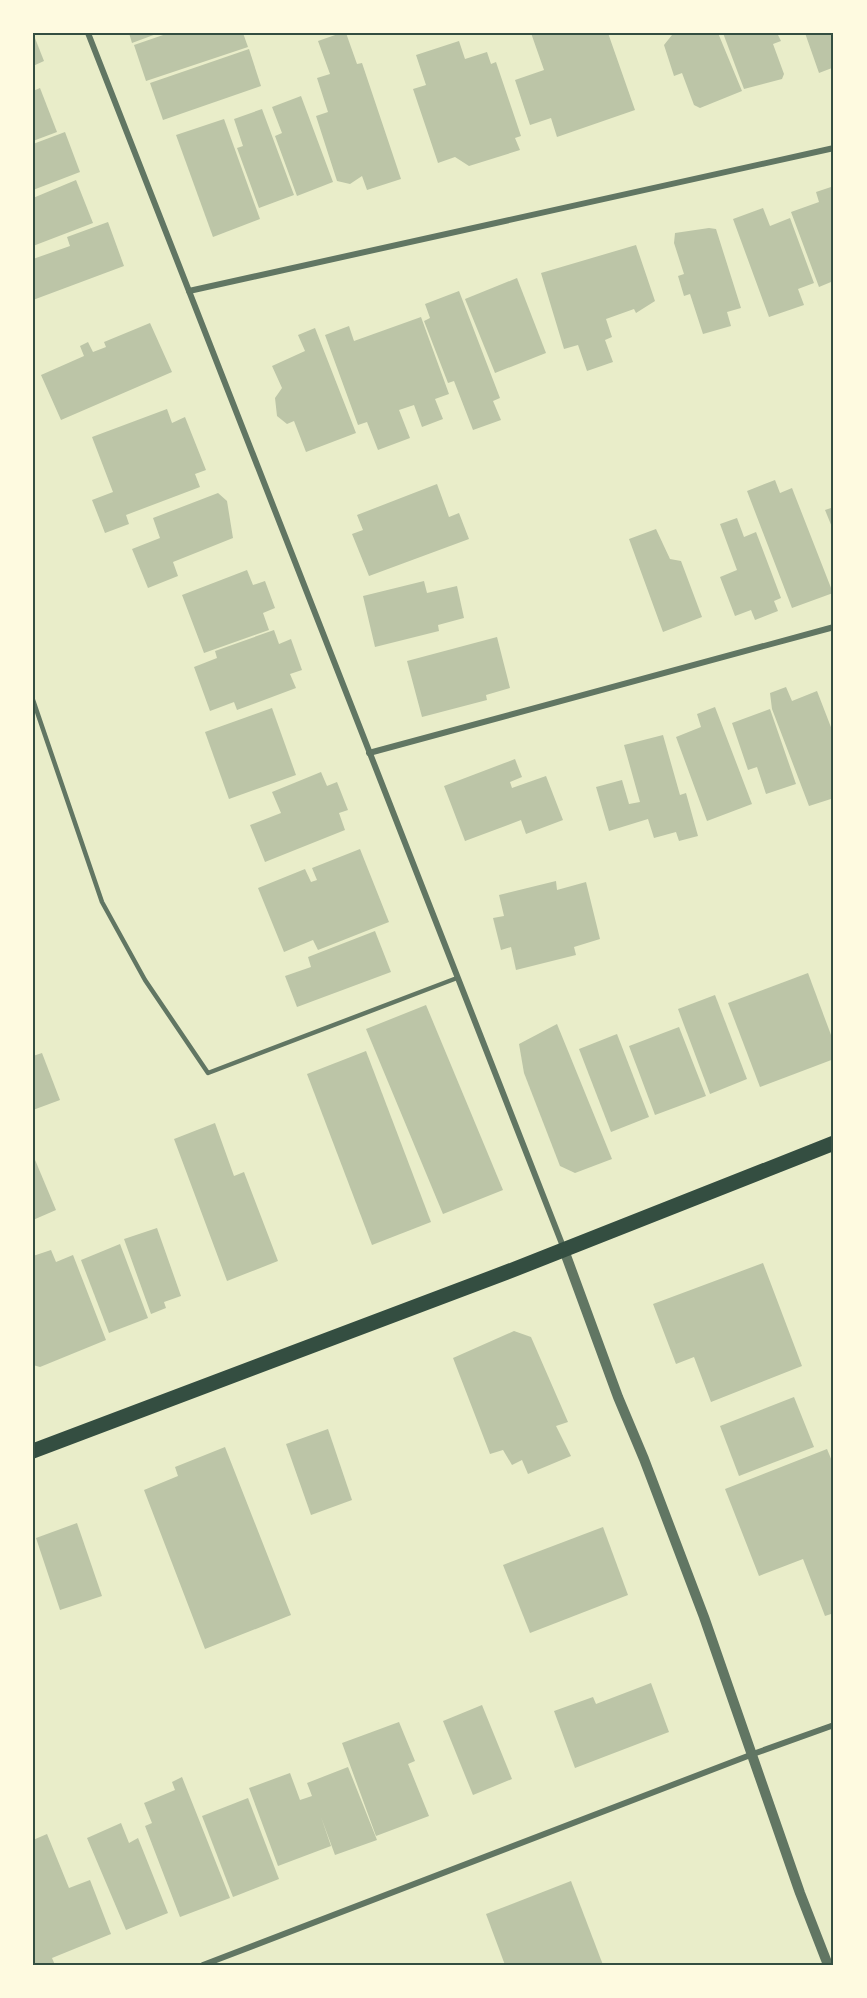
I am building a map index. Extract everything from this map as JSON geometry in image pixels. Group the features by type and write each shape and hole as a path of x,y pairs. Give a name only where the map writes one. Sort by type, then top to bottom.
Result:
{"main road":[{"path":"33,1451 564,1250 834,1143"}],"street":[{"path":"88,33 564,1250 618,1397 700,1606 800,1893 828,1965"},
{"path":"189,291 834,148"},
{"path":"369,753 834,627"},
{"path":"203,1965 834,1725"}],"lane":[{"path":"33,700 102,902 145,980 208,1073 457,978"}],"building":[{"path":"33,33 44,61 33,66"},
{"path":"129,33 159,33 132,43"},
{"path":"169,33 243,33 248,47 146,81 134,45"},
{"path":"346,33 357,64 362,63 401,179 367,190 362,176 350,184 337,181 316,116 328,112 317,78 330,74 318,41"},
{"path":"531,33 608,33 635,110 557,137 551,118 530,125 515,80 544,70"},
{"path":"671,33 718,33 742,91 700,108 694,105 682,73 674,76 664,45 672,35"},
{"path":"723,33 777,33 781,41 773,44 784,74 782,79 744,89"},
{"path":"805,33 834,33 834,74 832,68 819,73"},
{"path":"459,41 465,59 487,52 491,64 496,62 521,136 515,138 520,150 469,166 455,157 438,163 413,89 426,85 416,55"},
{"path":"249,49 261,86 163,120 150,83"},
{"path":"40,88 57,132 33,141 33,91"},
{"path":"301,96 333,182 297,196 275,136 282,133 272,107"},
{"path":"262,109 294,195 259,208 237,148 243,146 234,119"},
{"path":"224,119 260,219 213,237 176,135"},
{"path":"65,132 80,172 33,190 33,144"},
{"path":"76,180 93,223 33,246 33,198"},
{"path":"834,186 834,290 831,282 819,287 791,212 819,202 816,192"},
{"path":"763,208 770,226 790,218 814,283 798,289 804,305 769,317 733,219"},
{"path":"108,222 124,266 33,300 33,259 70,246 67,237"},
{"path":"716,229 741,308 727,312 731,326 703,334 690,294 684,296 678,276 684,274 674,243 675,233"},
{"path":"636,245 655,301 636,313 634,309 606,319 612,337 605,340 613,362 587,371 578,345 564,349 541,273"},
{"path":"517,278 546,353 495,373 465,299"},
{"path":"459,291 500,398 493,401 501,420 473,430 454,381 448,383 424,321 430,318 425,304"},
{"path":"421,317 449,394 435,399 443,419 422,427 414,405 399,410 410,438 378,450 367,422 358,425 325,335 349,326 354,341"},
{"path":"150,323 172,372 61,420 41,375 84,356 80,346 88,342 93,352 106,347 104,342"},
{"path":"315,328 356,433 306,452 294,421 287,424 277,416 275,398 282,388 272,366 305,351 298,335"},
{"path":"167,409 172,423 185,417 206,470 195,474 200,487 126,515 129,524 105,533 92,500 113,492 92,437"},
{"path":"775,480 780,493 792,488 833,593 792,608 747,491"},
{"path":"437,484 449,517 459,513 469,539 369,576 352,534 363,530 357,515"},
{"path":"218,493 227,501 233,538 173,562 178,576 148,588 132,549 160,538 153,518"},
{"path":"834,507 834,532 825,510"},
{"path":"737,518 744,537 756,532 781,598 774,601 778,611 755,620 751,610 735,616 720,577 737,570 720,524"},
{"path":"656,529 670,559 681,561 702,617 663,632 629,539"},
{"path":"247,570 253,585 265,581 275,608 263,613 269,630 204,653 182,595"},
{"path":"424,581 427,593 457,586 464,618 438,625 439,631 375,647 363,596"},
{"path":"274,630 279,644 291,639 302,670 290,674 296,688 237,710 234,702 210,711 194,667 217,658 215,651"},
{"path":"497,637 510,688 486,695 487,700 422,717 407,661"},
{"path":"786,687 792,701 817,691 834,735 834,798 809,806 772,709 770,693"},
{"path":"715,707 752,804 707,821 676,737 701,727 697,714"},
{"path":"272,708 296,775 229,799 205,732"},
{"path":"770,709 796,784 766,794 757,767 748,770 732,723"},
{"path":"663,735 680,795 686,793 698,836 679,841 676,832 654,838 648,819 609,831 596,787 622,780 629,804 640,802 624,745"},
{"path":"515,759 522,777 510,782 512,788 546,776 563,820 526,834 521,820 465,841 444,786"},
{"path":"321,772 327,786 337,782 348,810 339,813 345,830 265,862 250,825 281,813 272,792"},
{"path":"360,849 389,922 318,950 313,940 284,952 258,888 305,869 311,882 317,880 312,868"},
{"path":"556,881 557,890 586,882 600,939 574,947 576,955 516,970 511,947 501,950 493,918 504,916 499,895"},
{"path":"375,931 391,972 297,1007 285,976 311,967 308,957"},
{"path":"808,973 834,1043 834,1059 760,1087 728,1003"},
{"path":"715,995 747,1079 710,1094 678,1009"},
{"path":"426,1005 503,1190 443,1214 366,1029"},
{"path":"557,1024 612,1159 575,1173 560,1166 524,1073 519,1044"},
{"path":"679,1027 706,1096 655,1115 629,1046"},
{"path":"617,1034 649,1117 611,1132 579,1049"},
{"path":"366,1051 431,1222 372,1245 307,1074"},
{"path":"42,1053 60,1100 33,1110 33,1056"},
{"path":"215,1123 234,1176 244,1172 278,1261 227,1281 174,1139"},
{"path":"33,1155 56,1210 33,1220"},
{"path":"157,1228 181,1296 164,1302 166,1308 151,1314 124,1239"},
{"path":"120,1244 148,1318 109,1333 81,1260"},
{"path":"51,1250 56,1262 73,1255 106,1340 40,1367 33,1365 33,1256"},
{"path":"763,1263 802,1366 711,1402 694,1357 676,1364 653,1304"},
{"path":"514,1331 531,1337 568,1422 556,1426 571,1456 528,1474 522,1460 512,1465 503,1450 490,1454 453,1358"},
{"path":"794,1397 814,1447 739,1476 720,1426"},
{"path":"328,1429 352,1500 311,1515 286,1444"},
{"path":"225,1447 291,1615 205,1649 144,1490 178,1476 175,1467"},
{"path":"827,1449 834,1466 834,1613 825,1616 803,1559 759,1576 725,1489"},
{"path":"77,1523 102,1596 60,1610 36,1538"},
{"path":"603,1527 628,1595 530,1633 503,1565"},
{"path":"651,1683 669,1732 575,1768 554,1711 593,1697 596,1704"},
{"path":"482,1705 512,1779 473,1795 443,1721"},
{"path":"399,1722 415,1761 408,1764 429,1816 376,1836 342,1743"},
{"path":"348,1767 377,1840 335,1855 321,1817 331,1846 278,1866 249,1788 290,1773 300,1800 312,1796 307,1783"},
{"path":"182,1777 230,1898 180,1917 145,1826 152,1823 144,1803 175,1790 172,1782"},
{"path":"248,1798 279,1879 233,1897 202,1816"},
{"path":"121,1823 129,1843 138,1838 168,1913 126,1930 87,1838"},
{"path":"47,1834 69,1888 90,1880 111,1934 52,1958 55,1965 33,1965 33,1840"},
{"path":"571,1881 603,1965 505,1965 486,1914"}]}
